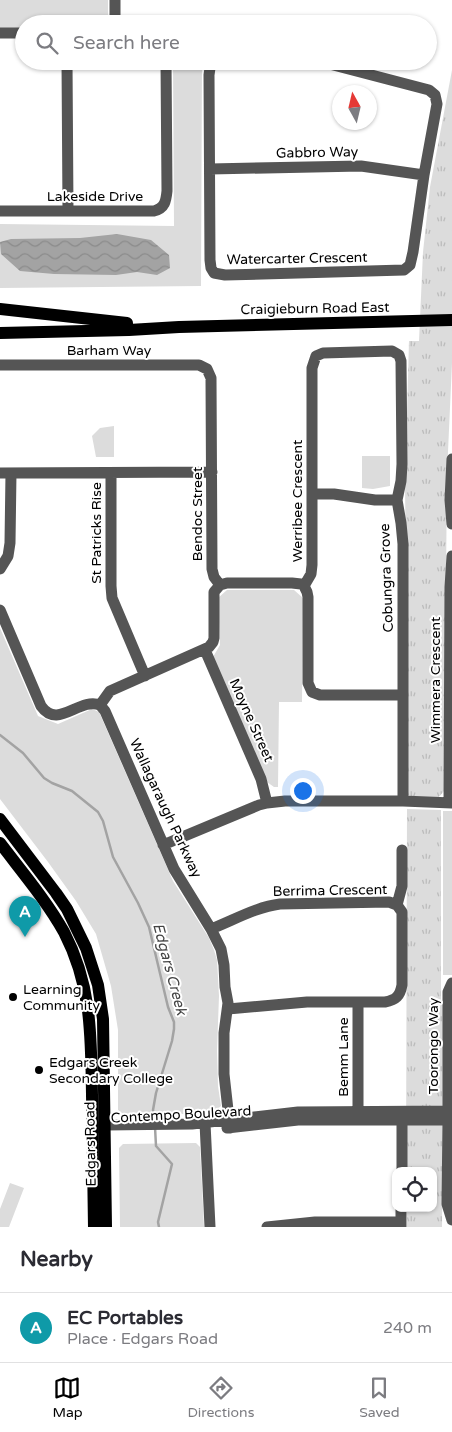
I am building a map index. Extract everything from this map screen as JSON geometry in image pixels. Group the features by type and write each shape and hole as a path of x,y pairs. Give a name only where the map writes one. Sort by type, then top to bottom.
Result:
{"main road":[{"name":"Craigieburn Road East","path":"0,309 110,322 179,327"},
{"name":"Craigieburn Road East","path":"0,333 452,320"},
{"name":"Edgars Road","path":"0,819 68,909 93,966 103,1019 101,1129 94,1227"},
{"name":"Edgars Road","path":"0,843 51,911 64,933 85,989 101,1129 106,1227"}],"street":[{"path":"114,0 115,15"},
{"path":"0,33 15,33"},
{"path":"67,70 68,211"},
{"name":"Lakeside Drive","path":"0,211 154,211 164,206 167,190 166,70"},
{"name":"Watercarter Crescent","path":"210,70 210,263 212,271 220,275 404,270 408,268 411,262 437,101 434,93 429,90 352,70"},
{"name":"Gabbro Way","path":"210,169 361,166 424,175"},
{"name":"Werribee Crescent","path":"399,355 392,351 331,352 318,354 312,363 312,565 311,575 304,586 308,597 308,683 312,692 320,696 403,696"},
{"name":"Cobungra Grove","path":"399,355 402,361 402,464 397,500 403,544 403,801"},
{"name":"Barham Way","path":"0,365 199,365 207,369 212,378"},
{"name":"Bendoc Street","path":"212,378 212,568 214,577 220,585"},
{"path":"452,459 450,500 452,524"},
{"path":"0,569 8,556 10,543 5,473 212,472"},
{"name":"St Patricks Rise","path":"112,473 112,598 145,676"},
{"path":"312,494 334,494 375,500 397,500"},
{"name":"Wimmera Crescent","path":"450,803 450,587 452,556"},
{"path":"0,610 44,710 51,714 63,714 90,703 100,705 110,691 205,650 213,642 214,592 220,585 227,583 296,583 304,586"},
{"name":"Moyne Street","path":"205,650 261,779 267,803"},
{"name":"Wallagaraugh Parkway","path":"100,705 105,711 174,869 218,940 223,956 228,1003 224,1033 224,1074 230,1124"},
{"path":"163,846 267,803 286,801 403,801 450,803"},
{"path":"397,905 402,886 402,850"},
{"name":"Berrima Crescent","path":"211,929 256,910 280,904 389,902 397,905 402,912 402,979 400,994 391,1001 291,1003 228,1009"},
{"name":"Toorongo Way","path":"452,983 448,992 450,1115 448,1204 452,1220"},
{"name":"Bemm Lane","path":"358,1002 358,1111"},
{"name":"Contempo Boulevard","path":"230,1124 298,1112 358,1111 402,1115"},
{"path":"402,1115 402,1167"},
{"name":"Contempo Boulevard","path":"101,1129 205,1126 402,1115 450,1115"},
{"path":"205,1126 210,1227"},
{"path":"267,1227 315,1222 401,1224"}],"green space":[{"path":"0,0 108,0 108,15 15,15 15,29 0,30"},
{"path":"173,70 202,70 201,286 0,288 0,224 174,226"},
{"path":"452,70 452,363 447,474 444,791 438,798 408,795 405,482 409,341 419,341 423,252 430,187"},
{"path":"114,426 114,457 96,457 92,436 100,428"},
{"path":"362,456 390,456 390,486 373,489 362,488"},
{"path":"227,590 294,590 303,598 302,702 279,702 278,787 274,787 267,782 213,657 220,645 218,598"},
{"path":"0,628 38,716 58,724 92,709 99,712 173,881 209,938 217,960 219,996 217,1051 218,1086 221,1106 216,1110 185,1114 124,1115 118,1110 118,1030 111,986 96,934 76,901 0,799"},
{"path":"407,809 441,810 441,1003 444,1004 442,1227 407,1227 407,1212 437,1212 437,1167 406,1167"},
{"path":"443,811 452,811 452,975 443,975"},
{"path":"196,1143 200,1147 204,1227 120,1227 119,1148 123,1144"},
{"path":"10,1183 24,1188 9,1227 0,1227 0,1209"}],"water":[{"path":"117,234 151,240 169,255 170,268 157,275 137,272 116,275 54,274 20,271 1,254 0,242 11,239 80,238"}],"waterway":[{"name":"Edgars Creek","path":"0,735 23,753 44,778 72,791 98,812 103,821 113,857 149,927 168,1007 174,1022 172,1041 156,1093 153,1110 154,1121"},
{"name":"Edgars Creek","path":"155,1127 156,1146 172,1164 158,1222 159,1227"}],"place":[{"name":"EC Portables","path":"25,937"},
{"name":"Learning Community","path":"13,997"},
{"name":"Edgars Creek Secondary College","path":"39,1070"}]}
